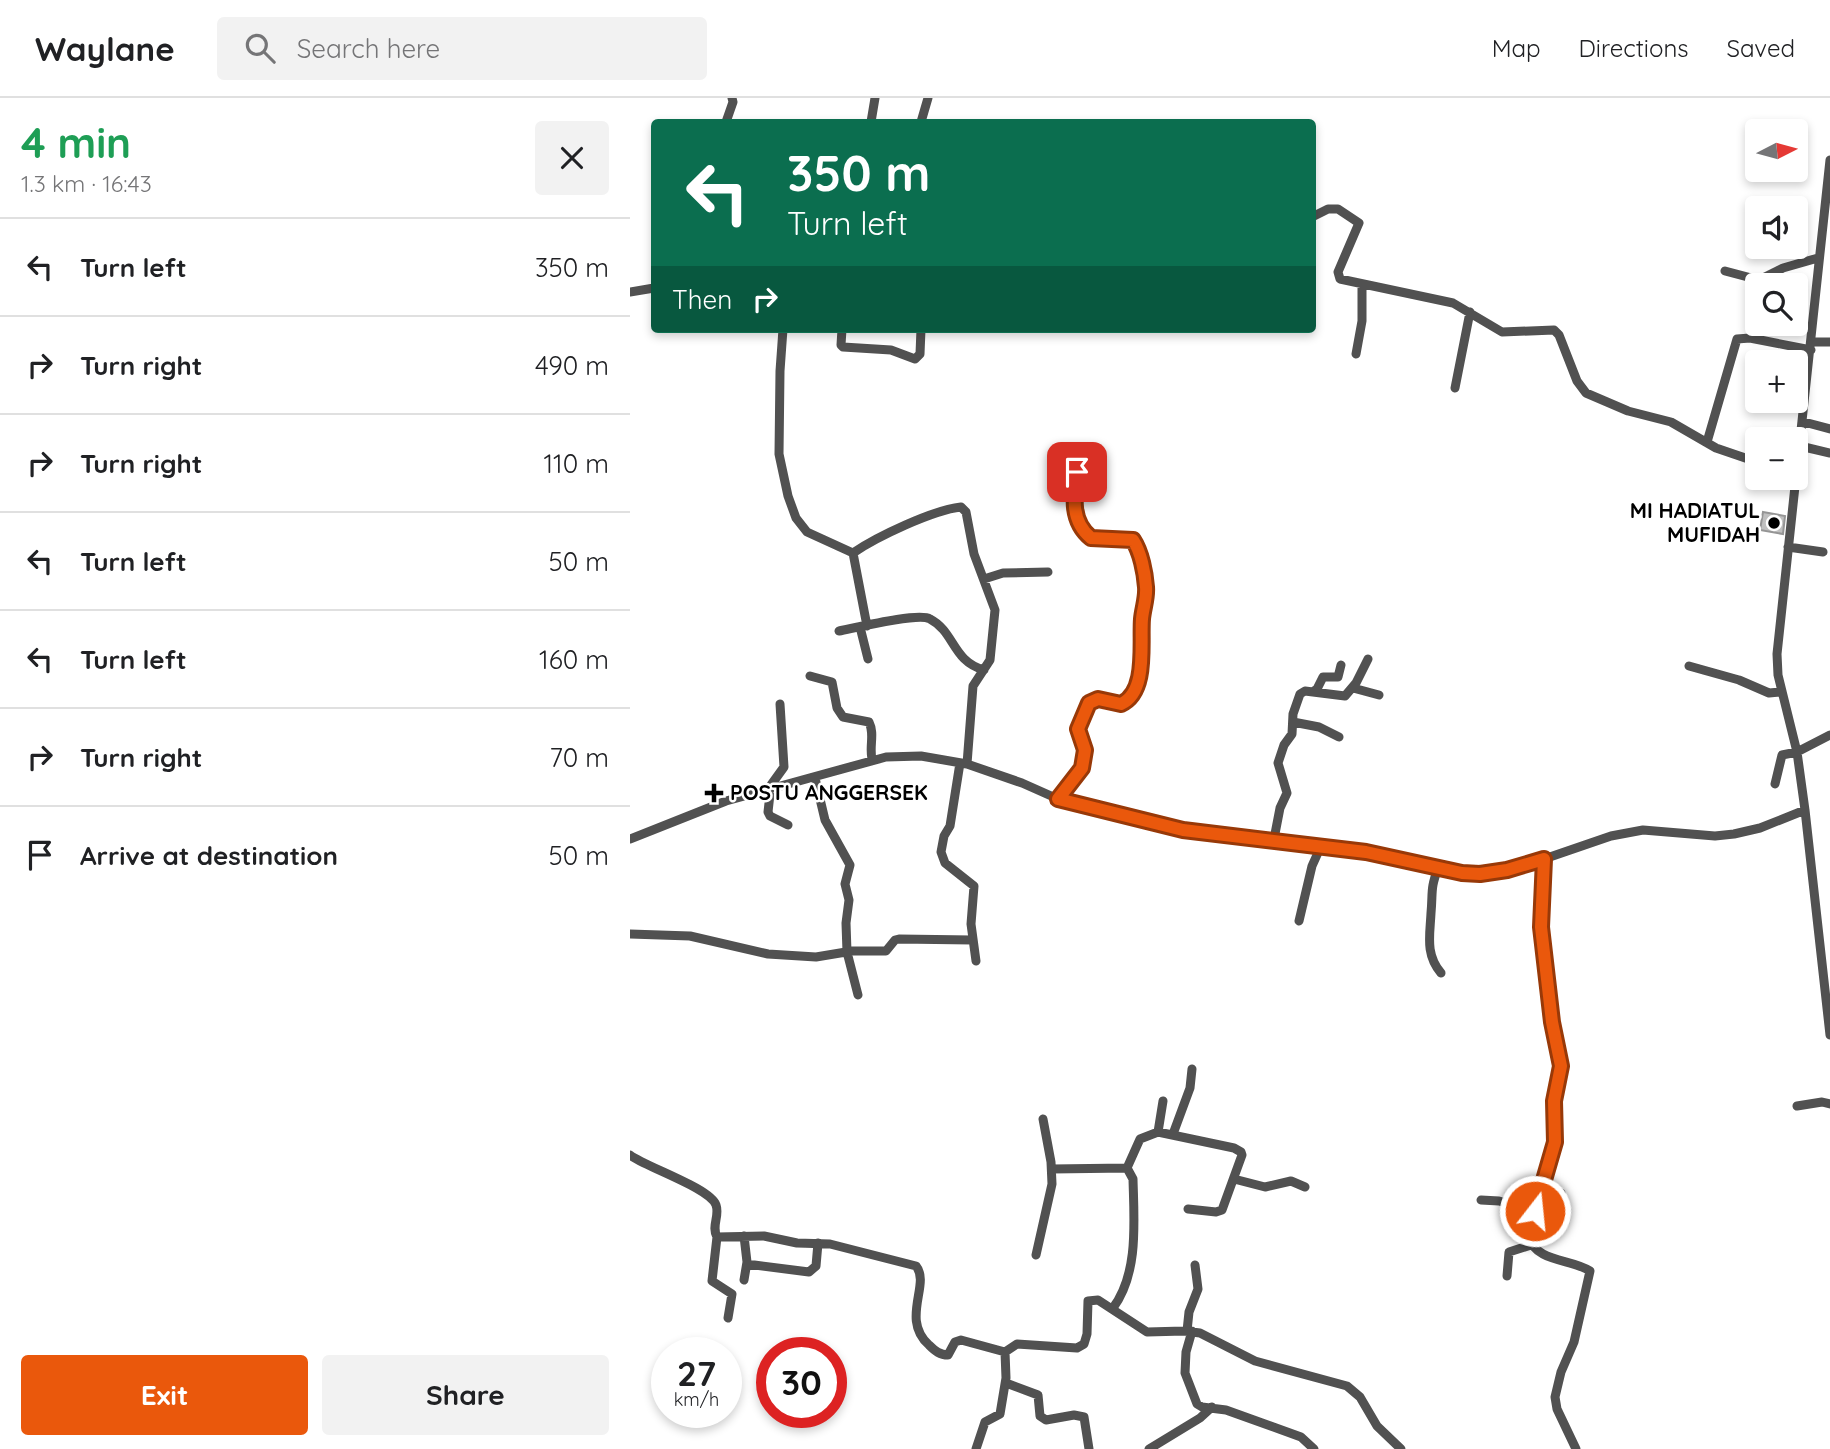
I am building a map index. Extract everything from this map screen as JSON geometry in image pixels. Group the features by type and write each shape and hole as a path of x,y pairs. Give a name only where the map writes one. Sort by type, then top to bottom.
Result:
{"street":[{"path":"727,119 732,98"},
{"path":"872,119 875,98"},
{"path":"921,119 928,98"},
{"path":"1803,427 1818,258 1830,160"},
{"path":"1316,216 1338,208 1359,222 1360,226 1337,276 1340,279 1440,299 1470,312 1502,332 1556,331 1583,391 1622,408 1671,422 1707,442 1745,457"},
{"path":"1725,271 1759,280 1783,268 1818,258"},
{"path":"1356,354 1362,321 1362,284"},
{"path":"630,292 651,288"},
{"path":"1455,388 1470,312"},
{"path":"783,333 779,454 788,496 796,518 807,532 853,552"},
{"path":"842,333 843,347 891,350 915,359 920,354 921,333"},
{"path":"1707,442 1737,340 1750,338 1811,346 1830,342"},
{"path":"1804,422 1830,429"},
{"path":"1808,448 1830,453"},
{"path":"1058,799 1082,768 1085,750 1078,729 1089,703 1098,699 1121,704 1131,698 1140,669 1142,617 1146,601 1144,575 1133,540 1091,538 1076,519 1077,472"},
{"path":"1794,490 1777,654 1781,692 1797,752 1830,1035"},
{"path":"853,552 884,534 961,508 967,516 974,554 995,610 993,646 984,670 973,686 963,763 950,826 944,836 941,852 945,863 974,886 972,940 976,961"},
{"path":"1788,547 1823,552"},
{"path":"853,552 868,659"},
{"path":"984,579 1003,573 1048,572"},
{"path":"839,631 911,617 931,619 966,663 984,670"},
{"path":"1274,839 1280,808 1287,793 1278,763 1284,745 1292,734 1300,694 1304,691 1341,697 1353,688 1368,659"},
{"path":"1312,692 1317,690 1323,677 1338,677 1341,665"},
{"path":"1689,666 1739,680 1769,693 1781,692"},
{"path":"810,676 832,682 837,708 843,717 869,722 873,734 870,745 872,759"},
{"path":"1353,688 1379,695"},
{"path":"780,704 784,767 771,791 768,814 788,825"},
{"path":"1293,722 1319,727 1339,737"},
{"path":"1774,785 1782,755 1797,752 1830,735"},
{"path":"630,839 726,801 771,791 872,759 921,757 963,763 1022,783 1058,799 1183,830 1366,852 1480,874 1544,859 1611,836 1643,830 1671,830 1715,836 1734,834 1760,828 1805,810"},
{"path":"815,778 825,820 850,864 845,884 849,900 846,923 847,952 858,995"},
{"path":"1299,921 1312,866 1321,846"},
{"path":"1544,859 1541,927 1552,1022 1561,1066 1554,1101 1555,1142 1535,1208 1530,1238 1531,1245 1539,1252 1590,1271 1574,1342 1561,1371 1555,1397 1557,1409 1576,1449"},
{"path":"1438,868 1430,892 1432,906 1428,941 1434,965 1441,973"},
{"path":"630,934 690,936 768,954 816,957 847,952 886,951 899,939 972,940"},
{"path":"1173,1134 1190,1088 1192,1069"},
{"path":"1158,1132 1163,1101"},
{"path":"1797,1107 1822,1102 1830,1104"},
{"path":"1036,1255 1052,1184 1043,1119"},
{"path":"1112,1308 1122,1296 1130,1272 1133,1179 1127,1168 1137,1142 1158,1132 1241,1152 1222,1210 1216,1212 1188,1209"},
{"path":"630,1155 678,1178 714,1201 717,1210 714,1232 717,1237 712,1281 732,1294 727,1318"},
{"path":"1052,1169 1127,1168"},
{"path":"1234,1179 1265,1187 1291,1181 1306,1187"},
{"path":"1482,1200 1499,1200 1556,1210 1561,1193"},
{"path":"744,1236 747,1264 744,1280"},
{"path":"717,1237 764,1236 797,1243 818,1243 919,1267 917,1326 926,1343 942,1355 948,1355 955,1342 961,1340 1005,1352 1017,1344 1080,1347 1087,1334 1088,1301 1098,1300 1147,1332 1189,1331 1255,1361 1347,1386 1360,1398 1383,1432 1401,1449"},
{"path":"747,1264 809,1272 816,1266 818,1243"},
{"path":"1507,1276 1509,1252 1531,1245"},
{"path":"1195,1265 1198,1289 1189,1312 1186,1378 1197,1404 1236,1413 1301,1437 1314,1449"},
{"path":"976,1449 985,1422 1000,1414 1006,1383 1005,1352"},
{"path":"1006,1383 1038,1395 1040,1416 1046,1420 1074,1415 1084,1417 1089,1449"},
{"path":"1149,1449 1200,1418 1212,1407"}],"building":[{"name":"MI HADIATUL MUFIDAH","path":"1763,512 1785,516 1783,534 1760,530"}],"place":[{"name":"MI HADIATUL MUFIDAH","path":"1774,523"},
{"name":"POSTU ANGGERSEK","path":"714,793"}],"route":[{"path":"1077,472 1076,519 1091,538 1133,540 1144,575 1146,601 1142,617 1140,669 1131,698 1121,704 1098,699 1089,703 1078,729 1085,750 1082,768 1058,799 1183,830 1284,840 1366,852 1462,873 1480,874 1507,870 1544,859 1541,927 1552,1022 1561,1066 1554,1101 1555,1142 1535,1211"}]}
